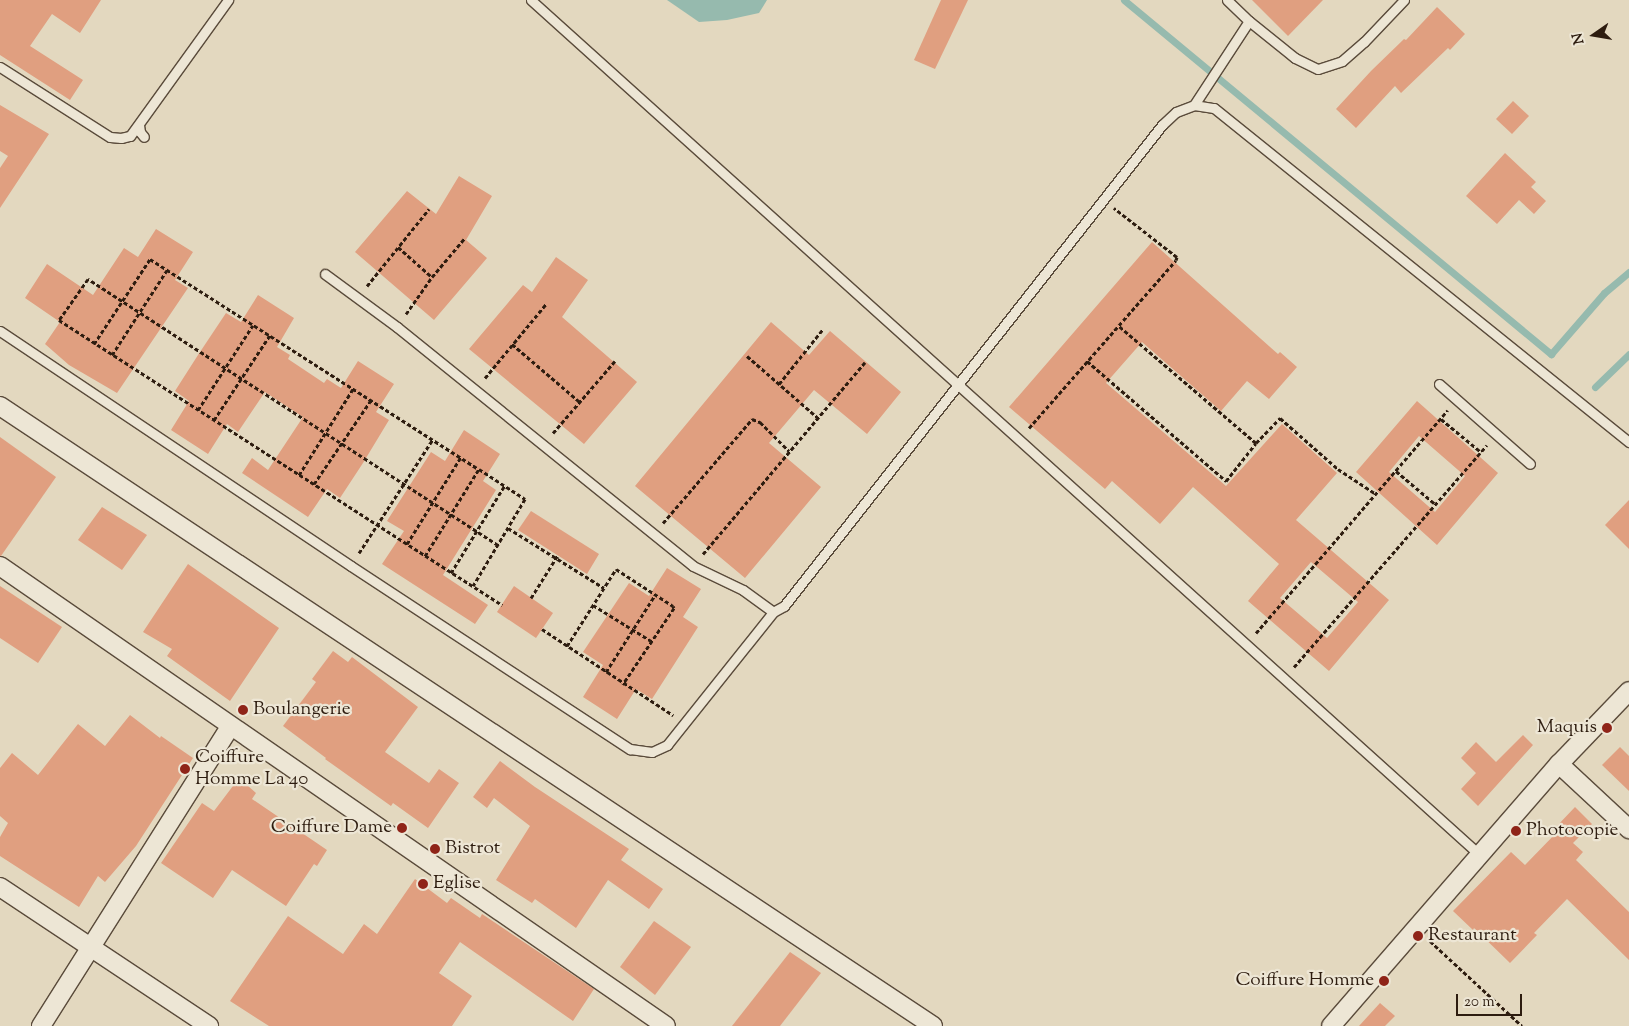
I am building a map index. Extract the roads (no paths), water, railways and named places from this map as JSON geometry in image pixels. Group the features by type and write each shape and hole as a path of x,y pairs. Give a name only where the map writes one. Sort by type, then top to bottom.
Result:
{"street":[{"path":"0,406 934,1026"},
{"path":"0,566 666,1026"},
{"path":"1331,1026 1559,764 1629,692"},
{"path":"41,1026 231,726"},
{"path":"1559,764 1629,828"},
{"path":"0,887 209,1026"}],"lane":[{"path":"0,68 110,137 121,138 130,136 228,0"},
{"path":"530,0 1480,855"},
{"path":"1227,0 1249,22 1295,58 1318,69 1342,62 1404,0"},
{"path":"1194,105 1249,22"},
{"path":"0,331 351,566 630,749 652,752 667,745 772,612 784,606 1162,125 1176,112 1194,105 1214,108 1629,442"},
{"path":"139,125 140,132 144,137"},
{"path":"325,274 397,327 693,566 743,590 772,612"},
{"path":"1439,384 1530,464"}],"water":[{"path":"667,0 767,0 759,13 727,20 699,22"}],"waterway":[{"path":"1124,0 1551,354 1604,293 1629,272"},
{"path":"1595,387 1629,354"}],"place":[{"name":"Boulangerie","path":"243,710"},
{"name":"Maquis","path":"1607,728"},
{"name":"Coiffure Homme La 40","path":"185,769"},
{"name":"Coiffure Dame","path":"402,828"},
{"name":"Photocopie","path":"1516,831"},
{"name":"Bistrot","path":"435,849"},
{"name":"Eglise","path":"423,884"},
{"name":"Restaurant","path":"1418,936"},
{"name":"Coiffure Homme","path":"1384,981"}]}
